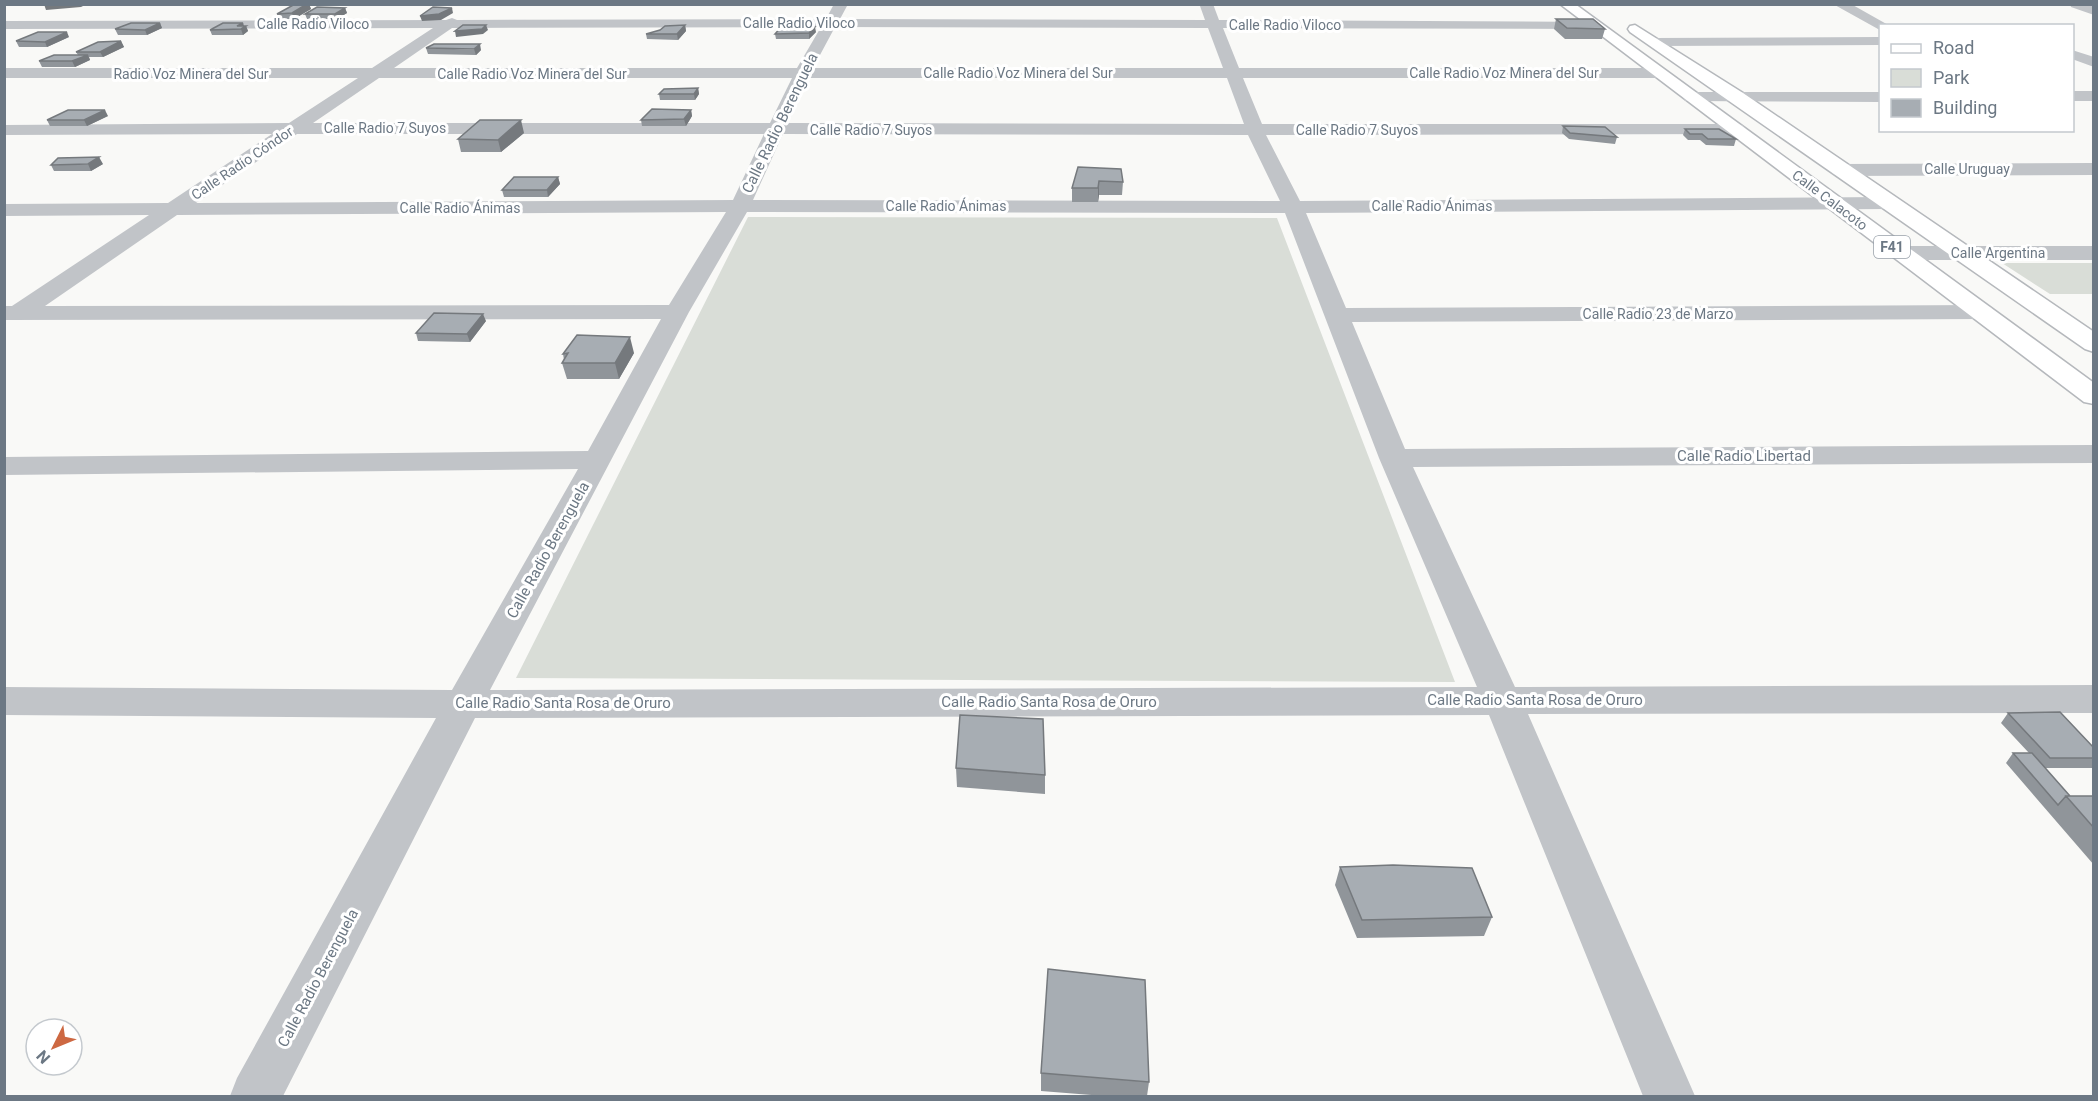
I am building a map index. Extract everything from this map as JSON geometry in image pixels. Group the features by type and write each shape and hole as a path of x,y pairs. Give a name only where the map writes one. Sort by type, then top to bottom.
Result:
{"main road":[{"name":"Calle Calacoto","path":"1566,4 2094,396"},
{"name":"Calle Calacoto","path":"1618,17 2094,344"}],"street":[{"name":"Calle Radio Cóndor","path":"9,315 377,74 478,4"},
{"path":"1206,4 1255,130 1293,207 1394,459 1502,700 1670,1096"},
{"path":"1839,4 1879,24"},
{"path":"2076,4 2094,11"},
{"path":"24,41 106,9"},
{"name":"Calle Radio Viloco","path":"4,25 450,24 836,14 1215,25 1594,25"},
{"name":"Calle Radio Berenguela","path":"256,1096 463,704 677,312 740,206 802,73 836,14"},
{"path":"1654,42 1879,41"},
{"path":"2074,54 2094,62"},
{"name":"Radio Voz Minera del Sur","path":"4,73 377,74"},
{"name":"Calle Radio Voz Minera del Sur","path":"377,74 1658,73"},
{"path":"2074,96 2094,96"},
{"path":"1691,97 1879,97"},
{"name":"Calle Radio 7 Suyos","path":"4,130 295,128 1737,129"},
{"name":"Calle Uruguay","path":"1840,170 2094,169"},
{"name":"Calle Radio Ánimas","path":"4,210 1888,203"},
{"name":"Calle Argentina","path":"1902,254 2094,252"},
{"path":"9,315 677,312"},
{"name":"Calle Radio 23 de Marzo","path":"1335,315 1982,312"},
{"name":"Calle Radio Libertad","path":"1394,459 2094,454"},
{"path":"4,466 598,460"},
{"name":"Calle Radio Santa Rosa de Oruro","path":"4,701 463,704 2094,699"}],"green space":[{"path":"748,217 1277,218 1455,682 516,678"},
{"path":"2002,263 2093,263 2093,294 2050,294"}],"building":[{"path":"295,4 307,4 292,13 277,14"},
{"path":"317,7 345,8 335,14 305,14"},
{"path":"433,7 452,8 439,14 420,16"},
{"path":"1556,19 1593,19 1605,29 1567,28"},
{"path":"131,23 160,23 145,30 115,29"},
{"path":"223,23 243,23 237,26 246,26 241,29 210,30"},
{"path":"463,25 486,25 482,29 455,31"},
{"path":"685,25 677,34 646,34 665,26"},
{"path":"783,25 815,27 809,33 775,34"},
{"path":"38,32 67,32 45,42 16,41"},
{"path":"121,41 100,52 76,52 98,42"},
{"path":"434,44 480,44 474,49 426,48"},
{"path":"54,55 88,55 72,61 39,61"},
{"path":"698,88 694,94 659,94 664,89"},
{"path":"652,109 691,110 684,119 641,120"},
{"path":"68,110 105,110 84,120 47,120"},
{"path":"480,120 521,120 498,140 458,139"},
{"path":"1563,126 1605,127 1617,137 1570,133"},
{"path":"1685,129 1719,129 1736,139 1708,139 1702,134 1690,134"},
{"path":"99,157 88,164 51,165 58,158"},
{"path":"1078,167 1121,169 1123,182 1099,181 1098,188 1072,188"},
{"path":"514,177 558,177 547,190 502,190"},
{"path":"434,313 483,314 467,334 416,333"},
{"path":"577,335 630,337 615,363 562,363 568,353 563,354"},
{"path":"2060,712 2094,748 2094,758 2050,758 2008,713"},
{"path":"960,715 1043,719 1045,775 956,768"},
{"path":"2013,753 2032,753 2070,796 2066,796 2058,805"},
{"path":"2066,796 2094,796 2094,828"},
{"path":"1393,865 1472,868 1492,917 1362,920 1340,867"},
{"path":"1048,969 1145,980 1149,1082 1041,1073"}]}
